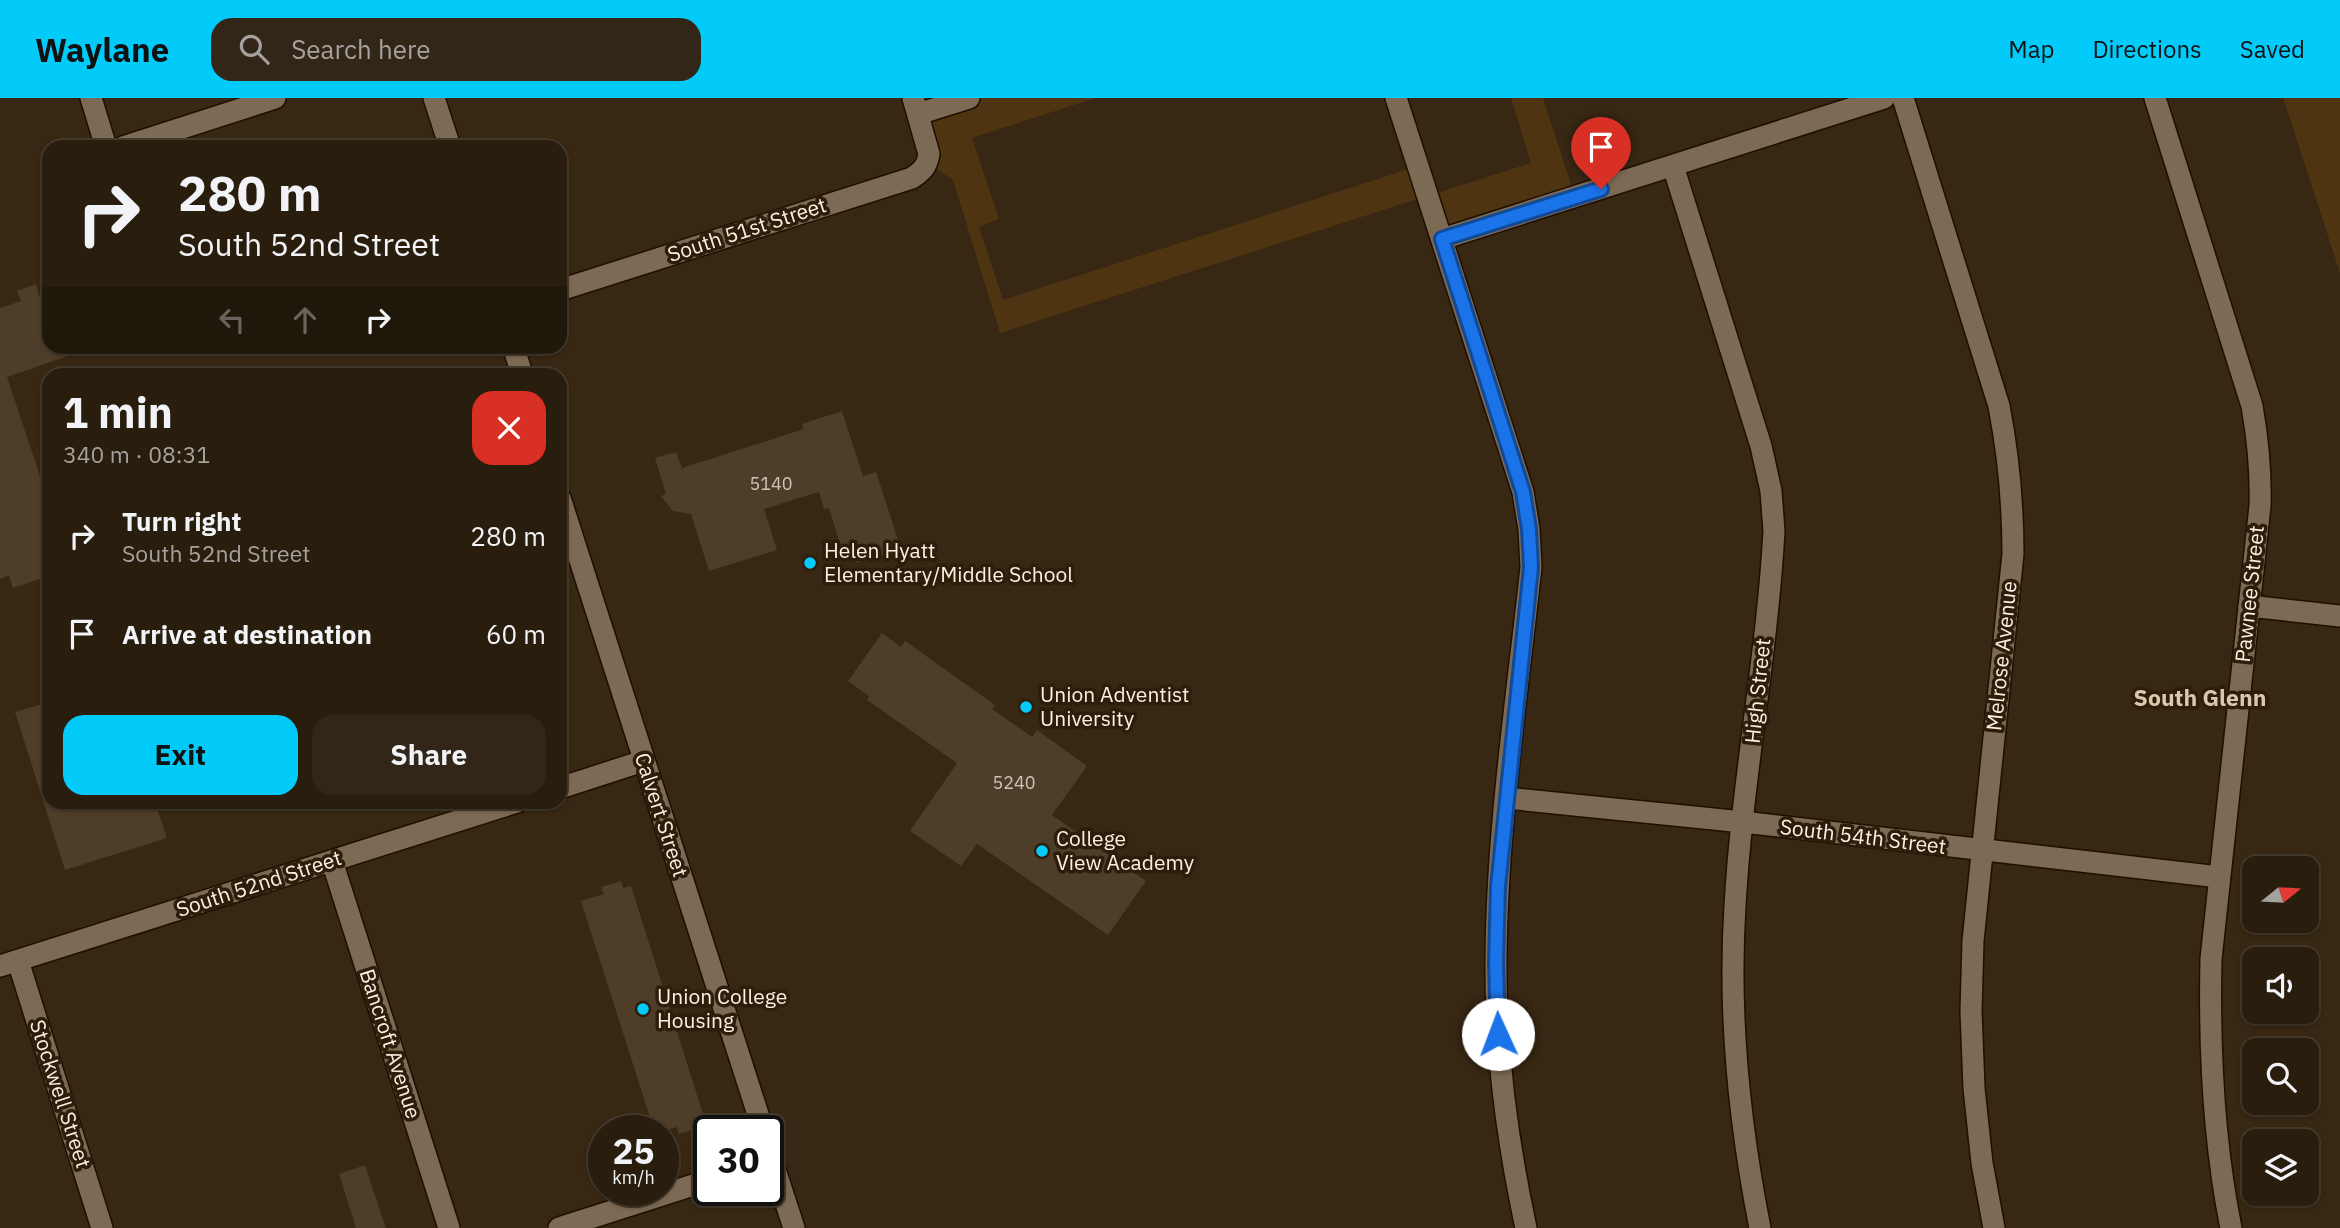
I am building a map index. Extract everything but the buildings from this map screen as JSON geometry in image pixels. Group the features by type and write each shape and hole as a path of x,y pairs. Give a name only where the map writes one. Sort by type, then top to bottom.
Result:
{"street":[{"path":"91,98 104,140"},
{"path":"145,140 275,98"},
{"path":"434,98 448,140"},
{"path":"915,106 968,98"},
{"path":"1396,98 1523,492 1529,529 1531,567 1498,887 1496,961 1498,1034 1505,1108 1526,1228"},
{"path":"1442,239 1884,98"},
{"name":"Melrose Avenue","path":"1903,98 1999,406 2013,500 2013,554 1981,851 1973,941 1971,1011 1974,1088 1982,1163 1994,1228"},
{"name":"Pawnee Street","path":"2155,98 2252,406 2258,441 2260,506 2211,960 2209,1034 2214,1115 2231,1228"},
{"name":"South 51st Street","path":"567,288 912,178 928,163 927,144 915,106"},
{"name":"High Street","path":"1673,166 1761,446 1774,531 1735,905 1733,974 1735,1045 1749,1166 1760,1228"},
{"name":"Calvert Street","path":"567,521 758,1115"},
{"path":"2249,606 2340,616"},
{"path":"567,786 643,761"},
{"name":"South 54th Street","path":"1506,799 1743,822 2219,877"},
{"name":"South 52nd Street","path":"9,964 495,809"},
{"name":"Bancroft Avenue","path":"332,861 449,1228"},
{"name":"Stockwell Street","path":"9,964 102,1228"},
{"path":"559,1228 693,1185"},
{"path":"784,1198 794,1228"}],"shaded area":[{"path":"969,98 1095,98 972,138 999,219 979,227 1003,300 1418,166 1428,196 1531,163 1511,98 1543,98 1575,197 1442,239 1427,196 1000,333 953,180 928,163 918,114"},
{"path":"2283,98 2340,98 2340,273 2290,119"}],"place":[{"name":"Helen Hyatt Elementary/Middle School","path":"810,563"},
{"name":"Union Adventist University","path":"1026,707"},
{"name":"College View Academy","path":"1042,851"},
{"name":"Union College Housing","path":"643,1009"}],"district":[{"name":"South Glenn","path":"2200,698"}],"route":[{"path":"1498,1034 1498,887 1531,567 1529,529 1523,492 1442,239 1601,189"}]}
